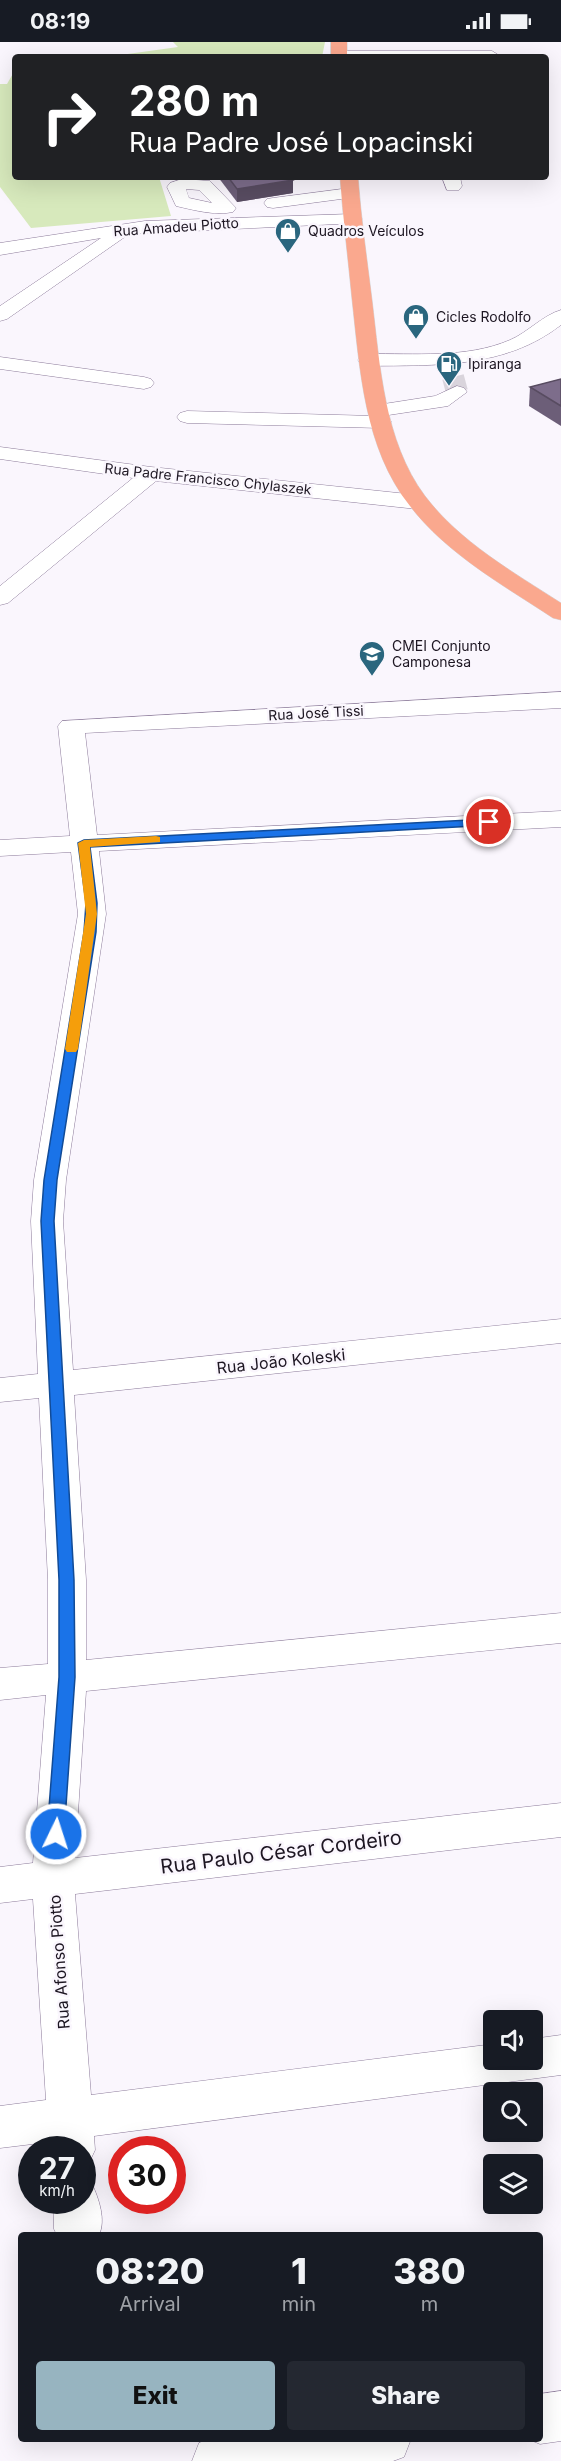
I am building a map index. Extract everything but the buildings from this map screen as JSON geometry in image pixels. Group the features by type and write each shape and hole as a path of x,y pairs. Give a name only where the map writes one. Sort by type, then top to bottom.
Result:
{"main road":[{"path":"350,185 369,365 380,416 401,476 417,502 462,546 561,613"}],"street":[{"path":"339,52 416,54"},
{"path":"227,208 255,205 350,185"},
{"name":"Rua Amadeu Piotto","path":"0,249 129,228 353,219"},
{"path":"0,315 129,228"},
{"path":"369,365 476,356 502,351 523,344 561,316"},
{"path":"0,363 144,383"},
{"path":"187,417 380,416 441,402 455,385 429,372 369,365"},
{"name":"Rua Padre Francisco Chylaszek","path":"0,453 151,474 417,502"},
{"path":"0,598 151,474"},
{"name":"Rua José Tissi","path":"71,726 561,700"},
{"name":"Rua Afonso Piotto","path":"71,726 92,903 90,932 48,1202 66,1580 67,1677 53,1879 71,2134"},
{"path":"0,848 561,819"},
{"name":"Rua João Koleski","path":"0,1390 561,1331"},
{"path":"0,1684 561,1628"},
{"name":"Rua Paulo César Cordeiro","path":"0,1885 561,1820"},
{"path":"543,2057 561,2055"},
{"path":"0,2127 71,2134 483,2067"},
{"path":"543,2419 561,2416"},
{"path":"217,2461 363,2442"}],"green space":[{"path":"173,42 325,42 323,54 128,54 178,47"},
{"path":"12,75 12,180 160,180 171,216 31,228 0,187 0,84 7,84"}],"tunnel":[{"path":"453,377 457,392"}],"slow traffic":[{"path":"71,1049 92,914 84,843 156,840"}],"place":[{"name":"Quadros Veículos","path":"288,254"},
{"name":"Cicles Rodolfo","path":"416,340"},
{"name":"Ipiranga","path":"449,387"},
{"name":"CMEI Conjunto Camponesa","path":"372,677"}],"route":[{"path":"56,1834 67,1677 66,1580 47,1221 50,1180 90,932 92,903 84,843 489,822"}]}
